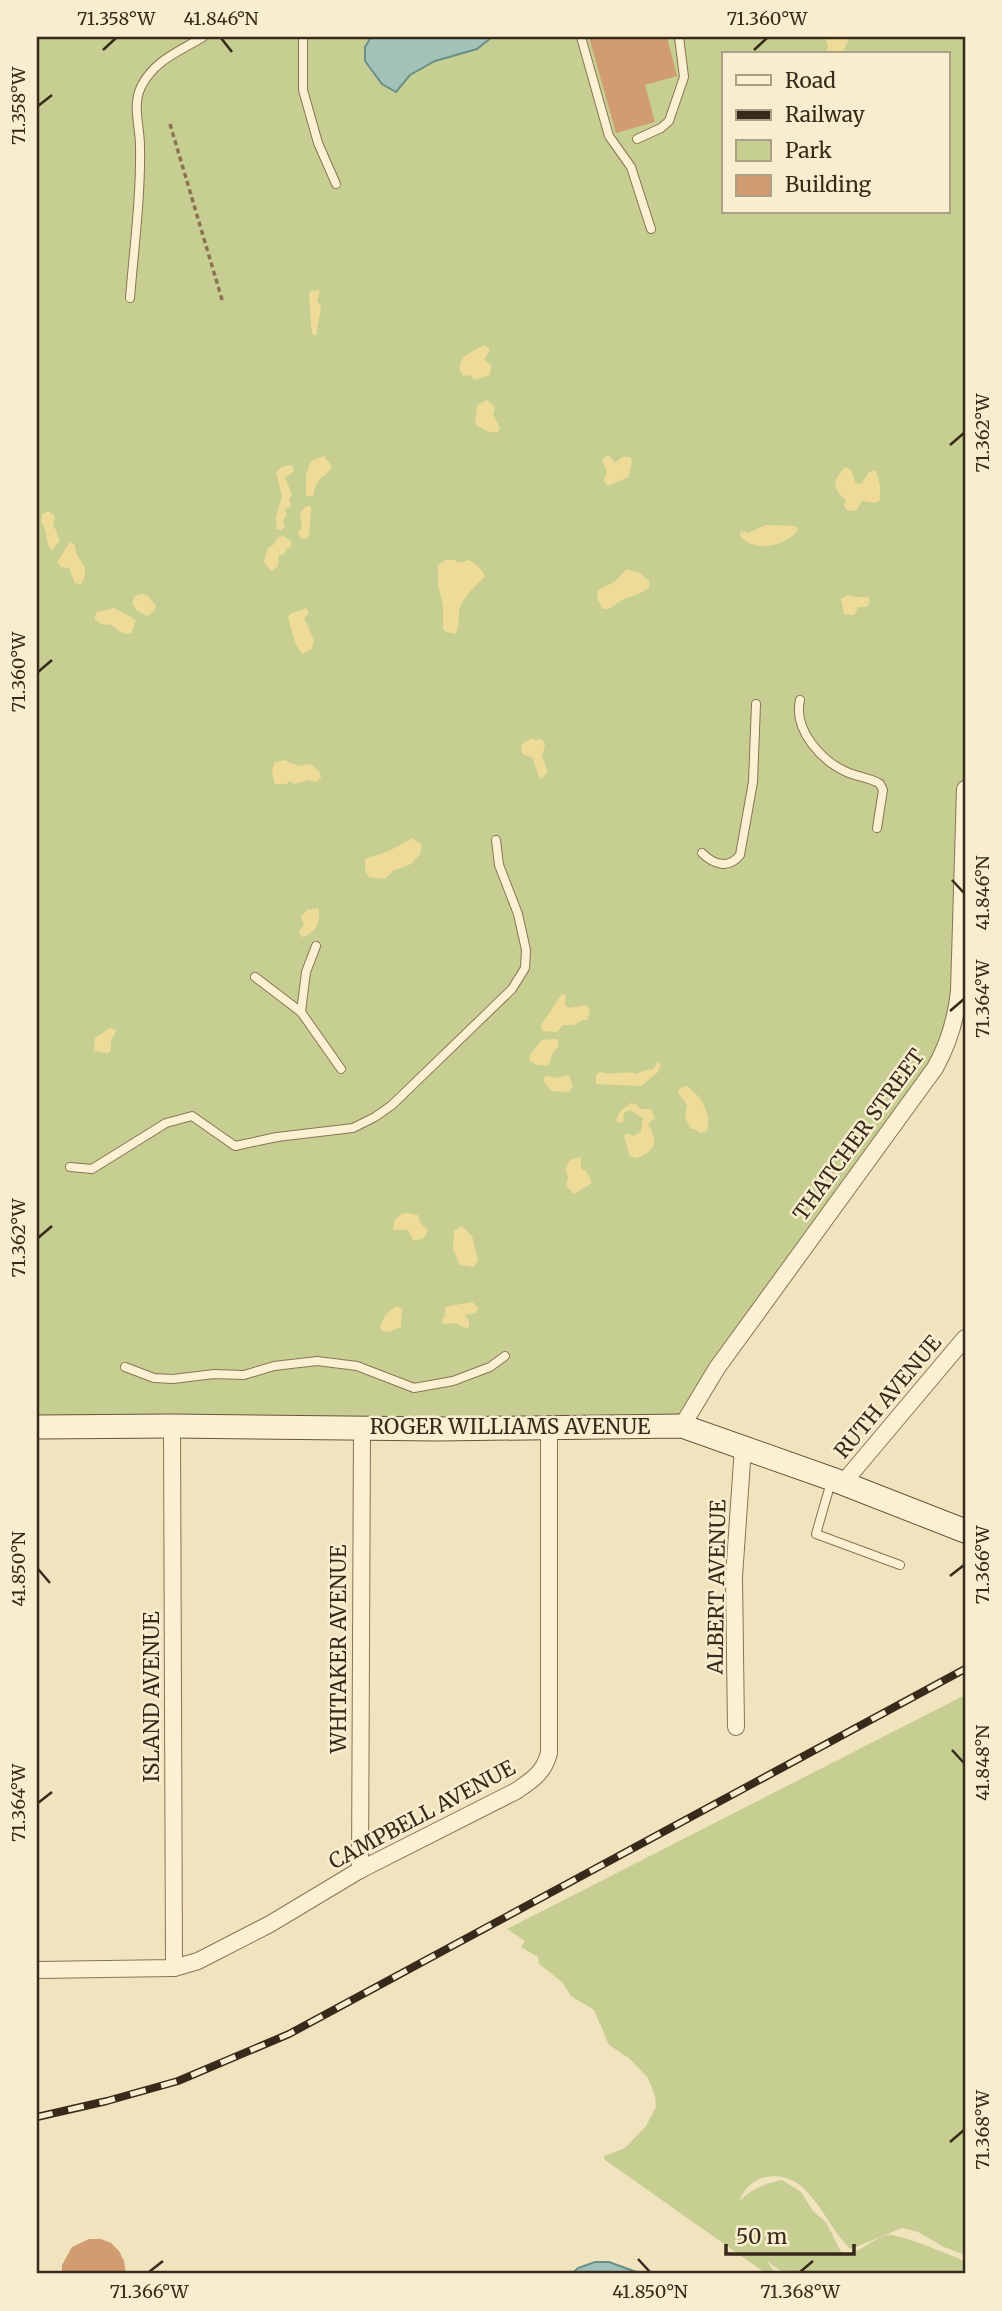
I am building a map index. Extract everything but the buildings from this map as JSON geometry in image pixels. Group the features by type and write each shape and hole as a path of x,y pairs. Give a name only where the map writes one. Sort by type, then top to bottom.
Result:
{"main road":[{"name":"ROGER WILLIAMS AVENUE","path":"37,1427 362,1429 682,1426 837,1481 965,1531"}],"street":[{"name":"THATCHER STREET","path":"682,1426 718,1368 958,1038 965,789"},
{"name":"RUTH AVENUE","path":"837,1481 965,1338"},
{"name":"ISLAND AVENUE","path":"172,1426 174,1968"},
{"name":"CAMPBELL AVENUE","path":"37,1970 174,1968 198,1961 270,1924 360,1870 516,1791 537,1777 546,1765 549,1753 549,1428"},
{"name":"WHITAKER AVENUE","path":"360,1870 362,1429"},
{"name":"ALBERT AVENUE","path":"736,1727 734,1577 743,1447"}],"lane":[{"path":"130,298 140,146 137,97 153,69 169,55 203,37"},
{"path":"303,37 303,90 318,143 336,184"},
{"path":"581,37 609,136 631,167 650,229"},
{"path":"637,139 661,128 669,121 684,77 679,37"},
{"path":"800,699 799,718 812,745 822,756 847,772 880,784 883,790 877,828"},
{"path":"702,853 713,862 726,864 732,863 740,855 754,782 756,704"},
{"path":"69,1167 92,1169 166,1123 192,1116 235,1146 277,1137 353,1128 392,1105 512,989 525,968 526,950 518,914 499,865 496,840"},
{"path":"301,1012 306,972 316,946"},
{"path":"256,977 301,1012 341,1069"},
{"path":"125,1367 154,1378 173,1379 214,1374 244,1375 301,1361 317,1362 357,1366 414,1388 453,1381 491,1367 505,1356"},
{"path":"837,1481 816,1534 900,1566"}],"path":[{"path":"170,124 223,303"}],"green space":[{"path":"37,37 965,37 965,984 958,1033 687,1421 37,1415"},
{"path":"965,1695 965,2255 918,2232 902,2228 851,2249 806,2190 781,2177 757,2180 746,2189 739,2202 758,2188 782,2180 801,2192 813,2211 826,2222 842,2254 854,2252 881,2237 893,2235 965,2261 965,2274 785,2274 767,2261 776,2274 767,2274 605,2160 604,2156 625,2148 646,2126 656,2107 648,2078 630,2059 609,2045 594,2010 571,1996 562,1982 539,1964 538,1957 521,1947 525,1941 507,1929"}],"sand":[{"path":"825,37 850,37 843,52 826,52"},
{"path":"320,290 317,301 321,306 316,336 312,334 309,295 311,291"},
{"path":"484,345 490,349 484,360 491,365 490,375 475,380 470,375 463,376 459,368 463,357"},
{"path":"487,400 495,407 493,415 500,428 497,433 486,431 475,424 477,405"},
{"path":"608,455 615,463 622,457 630,457 632,461 629,477 608,486 604,480 607,472 602,460"},
{"path":"324,456 332,467 318,481 313,496 306,496 306,475 311,461"},
{"path":"292,465 294,471 285,478 292,494 289,499 291,506 285,510 285,527 281,530 277,529 276,517 282,496 276,472 282,467"},
{"path":"846,467 852,471 855,483 861,484 869,472 876,470 880,500 875,503 862,501 856,511 847,510 844,506 846,500 836,488 836,480"},
{"path":"306,506 311,509 309,536 305,539 300,538 298,533 302,527 300,513"},
{"path":"48,511 55,516 53,524 60,540 52,551 41,521 42,514"},
{"path":"766,525 796,526 798,530 786,540 769,546 745,541 740,535 741,531 748,533"},
{"path":"283,536 291,541 291,547 286,549 285,554 279,555 278,566 271,571 264,562 268,548 278,537"},
{"path":"70,542 75,545 84,567 81,585 75,583 69,568 61,567 57,562"},
{"path":"446,560 456,560 457,563 469,560 479,567 485,576 463,601 455,634 446,632 443,628 438,565"},
{"path":"627,569 640,573 649,581 649,588 603,609 597,598 598,590 614,582"},
{"path":"847,595 868,597 870,601 867,607 858,607 854,615 844,614 841,599"},
{"path":"135,596 148,596 156,606 148,616 137,611 132,603"},
{"path":"114,608 136,620 132,632 124,633 112,625 101,624 94,619 97,612"},
{"path":"306,608 309,613 304,618 314,640 312,649 302,654 295,642 288,618 290,614"},
{"path":"532,738 542,739 545,745 542,756 548,773 540,779 532,757 521,751 522,744"},
{"path":"284,760 298,766 310,764 319,771 321,778 317,782 308,780 295,784 289,781 287,784 275,784 272,773 274,763"},
{"path":"413,838 422,845 420,854 411,864 393,871 385,879 369,877 365,870 365,859 389,851"},
{"path":"318,908 316,927 301,937 299,931 304,925 301,917 307,910"},
{"path":"562,994 566,995 565,1004 569,1008 586,1005 590,1010 587,1020 574,1025 563,1025 557,1032 542,1031 541,1025"},
{"path":"110,1028 117,1030 111,1040 111,1051 94,1051 95,1038"},
{"path":"557,1039 559,1046 553,1052 548,1066 537,1065 529,1060 531,1053 542,1040"},
{"path":"658,1062 661,1065 657,1073 641,1086 596,1084 596,1075 600,1072 636,1074 653,1069"},
{"path":"569,1075 573,1086 569,1092 552,1091 544,1082 544,1078 548,1076 556,1078"},
{"path":"686,1086 696,1094 707,1111 707,1131 699,1133 696,1129 691,1129 685,1117 687,1105 678,1092"},
{"path":"631,1103 640,1109 651,1109 655,1118 648,1124 654,1145 648,1152 636,1158 630,1156 624,1137 627,1133 633,1136 641,1132 643,1118 630,1110 624,1113 623,1122 618,1123 616,1120 621,1110"},
{"path":"581,1157 581,1168 587,1172 592,1183 574,1194 566,1186 568,1177 565,1169 570,1160"},
{"path":"401,1214 418,1215 419,1221 428,1231 424,1238 414,1241 408,1230 393,1230 394,1221"},
{"path":"462,1226 472,1236 478,1260 474,1267 460,1265 453,1249 454,1231"},
{"path":"472,1302 479,1308 475,1313 465,1315 469,1327 465,1328 456,1323 443,1324 445,1307"},
{"path":"396,1306 402,1309 401,1327 389,1332 382,1331 380,1326 386,1314"}],"water":[{"path":"371,37 492,37 477,49 435,61 410,75 396,92 382,84 365,61 365,47"},
{"path":"595,2262 609,2262 642,2274 572,2274 578,2268"}],"railway":[{"path":"37,2117 178,2081 289,2034 965,1669"}]}
